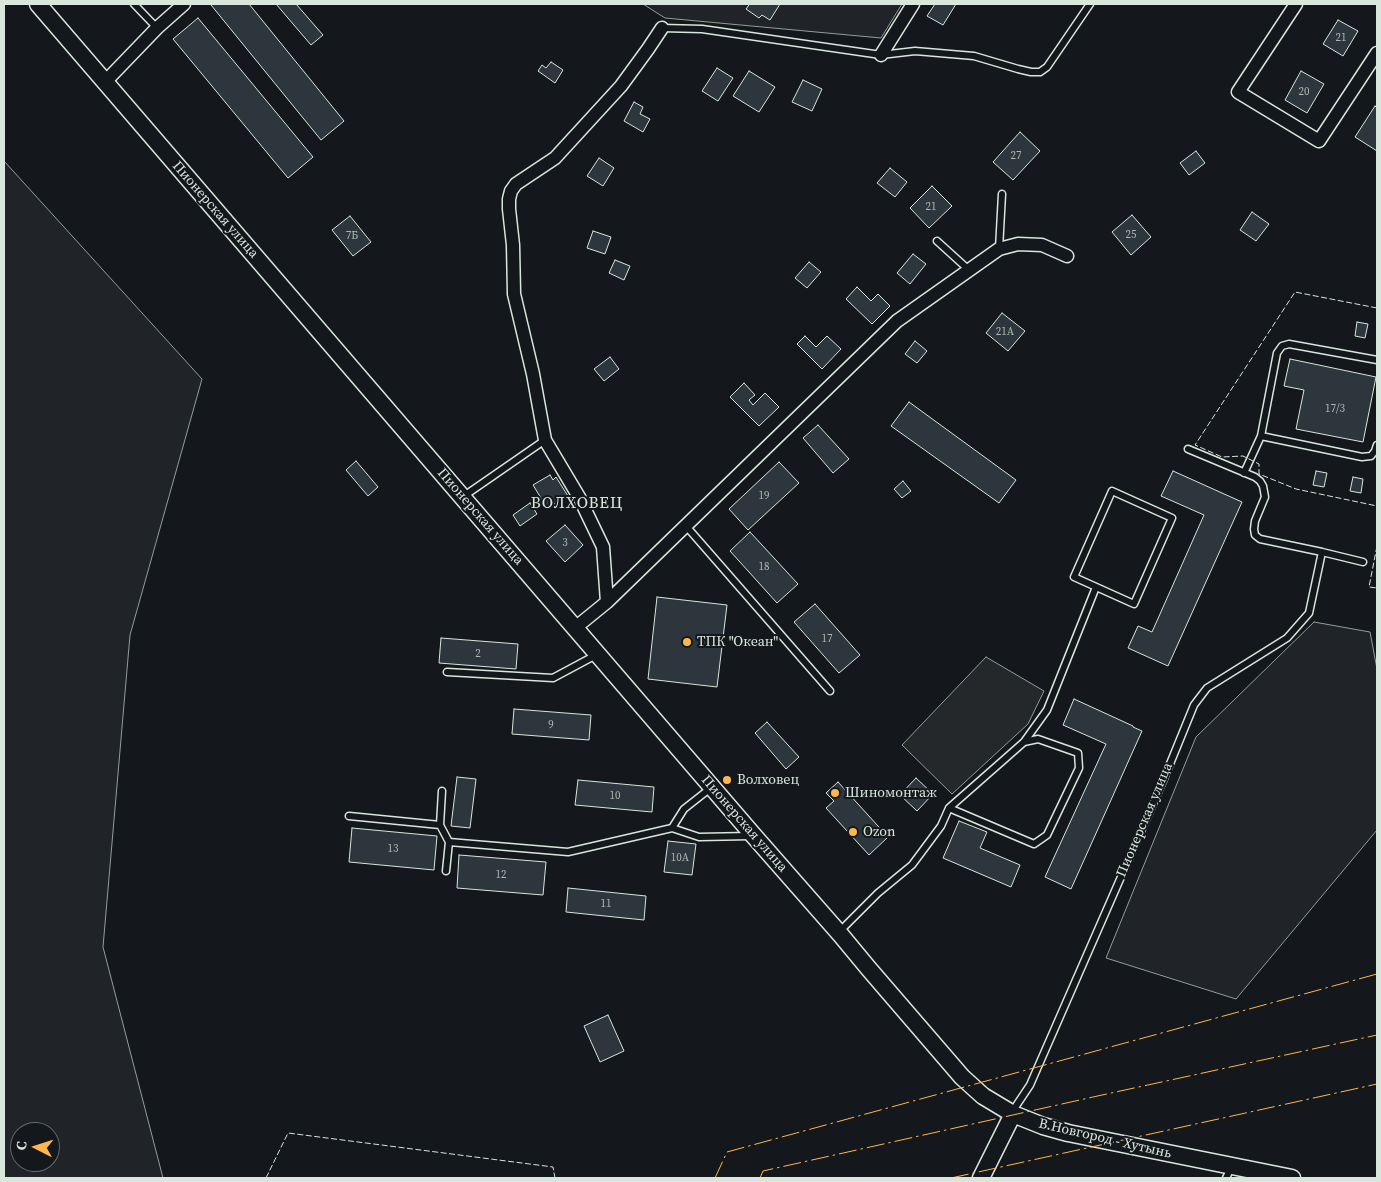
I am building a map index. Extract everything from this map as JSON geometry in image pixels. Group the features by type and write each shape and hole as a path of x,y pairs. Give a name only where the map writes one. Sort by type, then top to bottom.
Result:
{"street":[{"name":"Пионерская улица","path":"38,4 922,1030"},
{"path":"105,82 157,28 184,4"},
{"path":"881,55 913,4"},
{"path":"1296,4 1238,92 1320,141 1377,53"},
{"path":"607,602 603,547 579,497 545,440 533,374 514,294 513,246 509,199 511,191 516,184 555,158 621,86 662,28"},
{"path":"575,628 607,602 898,322 999,248 1018,244 1042,245 1067,256"},
{"name":"В.Новгород - Хутынь","path":"922,1030 962,1077 976,1090 1013,1114 1043,1126 1068,1133 1229,1172 1292,1178"},
{"name":"Пионерская улица","path":"981,1178 1013,1114"}],"lane":[{"path":"134,4 157,28"},
{"path":"662,28 702,29 881,55 915,51 974,56 1018,69 1040,72 1047,67 1090,4"},
{"path":"999,248 1002,194"},
{"path":"937,241 969,270"},
{"path":"1244,473 1261,436 1277,353 1282,346 1289,344 1377,360"},
{"path":"1261,436 1362,457 1371,456 1377,445"},
{"path":"463,497 545,440"},
{"path":"1188,448 1255,477 1260,481 1265,491 1265,497 1255,521 1254,529 1260,539 1363,562"},
{"path":"1112,491 1172,518 1134,604 1096,587 1074,577 1112,491"},
{"path":"686,526 830,691"},
{"name":"Пионерская улица","path":"1013,1114 1030,1085 1163,781 1194,705 1207,688 1287,638 1310,613 1322,552"},
{"path":"840,934 844,927 878,893 912,865 941,826 949,808 1024,742 1047,710 1096,587"},
{"path":"447,672 553,678 597,654"},
{"path":"949,808 1034,844 1047,835 1079,768 1078,753 1038,739 1024,742"},
{"path":"672,828 684,809 712,787"},
{"path":"442,791 440,824 449,842 446,871"},
{"path":"349,816 440,824"},
{"path":"449,842 568,852 672,828 699,837 754,836"}],"shaded area":[{"path":"643,4 902,4 881,38 665,18"},
{"path":"4,161 202,379 130,635 103,947 163,1178 4,1178"},
{"path":"1314,622 1370,632 1377,669 1377,830 1236,999 1106,958 1196,737"},
{"path":"986,657 1044,691 1028,724 952,794 902,745"}],"building":[{"path":"249,4 344,121 321,140 211,5"},
{"path":"276,4 296,4 323,35 311,45"},
{"path":"748,4 780,4 770,20 762,15 759,18 746,9"},
{"path":"935,4 956,4 943,25 927,16"},
{"path":"198,18 313,157 288,178 173,39"},
{"path":"1338,20 1358,31 1343,56 1323,44"},
{"path":"551,62 563,70 555,83 538,71 542,65 546,68"},
{"path":"717,68 733,78 718,101 702,91"},
{"path":"749,71 775,87 759,112 733,96"},
{"path":"1301,71 1324,84 1307,113 1285,100"},
{"path":"803,80 822,89 812,111 792,102"},
{"path":"634,102 643,107 640,114 650,119 643,132 624,121"},
{"path":"1375,106 1377,108 1377,151 1355,137"},
{"path":"1020,132 1040,151 1013,180 993,162"},
{"path":"1196,151 1205,163 1189,175 1180,163"},
{"path":"599,158 614,168 603,186 587,176"},
{"path":"890,168 907,182 895,197 877,183"},
{"path":"932,186 952,206 929,228 910,208"},
{"path":"1252,212 1269,224 1256,241 1240,230"},
{"path":"1132,215 1151,237 1131,255 1112,232"},
{"path":"350,216 371,242 353,256 332,230"},
{"path":"593,231 611,237 605,254 587,248"},
{"path":"913,254 926,264 910,284 897,273"},
{"path":"615,260 630,266 624,280 609,273"},
{"path":"809,262 821,272 807,288 795,278"},
{"path":"857,287 871,301 878,294 890,306 872,324 846,299"},
{"path":"1002,313 1025,331 1008,351 986,333"},
{"path":"1357,322 1368,324 1365,338 1355,336"},
{"path":"805,336 816,347 827,336 841,349 822,369 797,344"},
{"path":"915,341 927,351 917,363 905,354"},
{"path":"610,357 619,369 604,381 594,369"},
{"path":"1290,359 1376,377 1363,442 1296,429 1304,390 1284,386"},
{"path":"744,383 755,395 749,400 753,405 765,393 779,407 759,426 730,397"},
{"path":"909,402 1016,480 999,503 891,426"},
{"path":"818,425 849,459 833,473 803,438"},
{"path":"356,461 378,487 368,496 346,470"},
{"path":"779,462 799,483 748,530 729,509"},
{"path":"1173,471 1242,502 1168,666 1128,648 1138,626 1152,632 1204,515 1161,496"},
{"path":"1316,471 1327,473 1324,487 1313,485"},
{"path":"550,475 553,480 556,477 568,496 547,508 533,485"},
{"path":"1353,477 1363,479 1361,493 1350,491"},
{"path":"903,481 911,491 902,498 894,489"},
{"path":"530,503 537,514 520,526 513,515"},
{"path":"565,525 583,545 565,562 546,541"},
{"path":"750,532 798,584 777,603 730,551"},
{"name":"ТПК \"Океан\"","path":"657,597 727,605 717,687 648,679"},
{"path":"815,604 860,655 839,673 794,622"},
{"path":"441,638 518,644 516,669 439,663"},
{"path":"1074,699 1142,731 1071,889 1045,877 1106,744 1063,725"},
{"path":"514,709 591,715 589,740 512,734"},
{"path":"767,722 799,757 786,769 755,733"},
{"path":"457,777 476,779 470,828 451,826"},
{"path":"916,778 933,794 917,811 900,795"},
{"path":"578,780 654,787 652,812 575,805"},
{"path":"838,782 888,837 869,855 826,808 834,801 826,793"},
{"path":"959,821 987,832 980,848 1020,865 1011,887 943,858"},
{"path":"352,828 437,836 434,870 349,862"},
{"path":"668,841 696,844 692,875 664,872"},
{"path":"459,855 546,862 543,895 457,888"},
{"path":"568,888 646,896 644,920 566,912"},
{"path":"608,1015 624,1051 600,1062 584,1026"}],"fence":[{"path":"1377,308 1295,292 1195,445 1222,457 1243,456 1259,464 1259,474 1296,489 1377,506"},
{"path":"1377,546 1369,587 1377,588"},
{"path":"266,1178 288,1133 553,1167 555,1178"}],"power":[{"path":"715,1178 727,1152 1377,974"},
{"path":"760,1178 763,1171 1377,1035"},
{"path":"951,1178 1377,1084"}],"place":[{"name":"ТПК \"Океан\"","path":"687,642"},
{"name":"Волховец","path":"727,780"},
{"name":"Шиномонтаж","path":"835,793"},
{"name":"Ozon","path":"853,832"}],"district":[{"name":"ВОЛХОВЕЦ","path":"577,504"}]}
